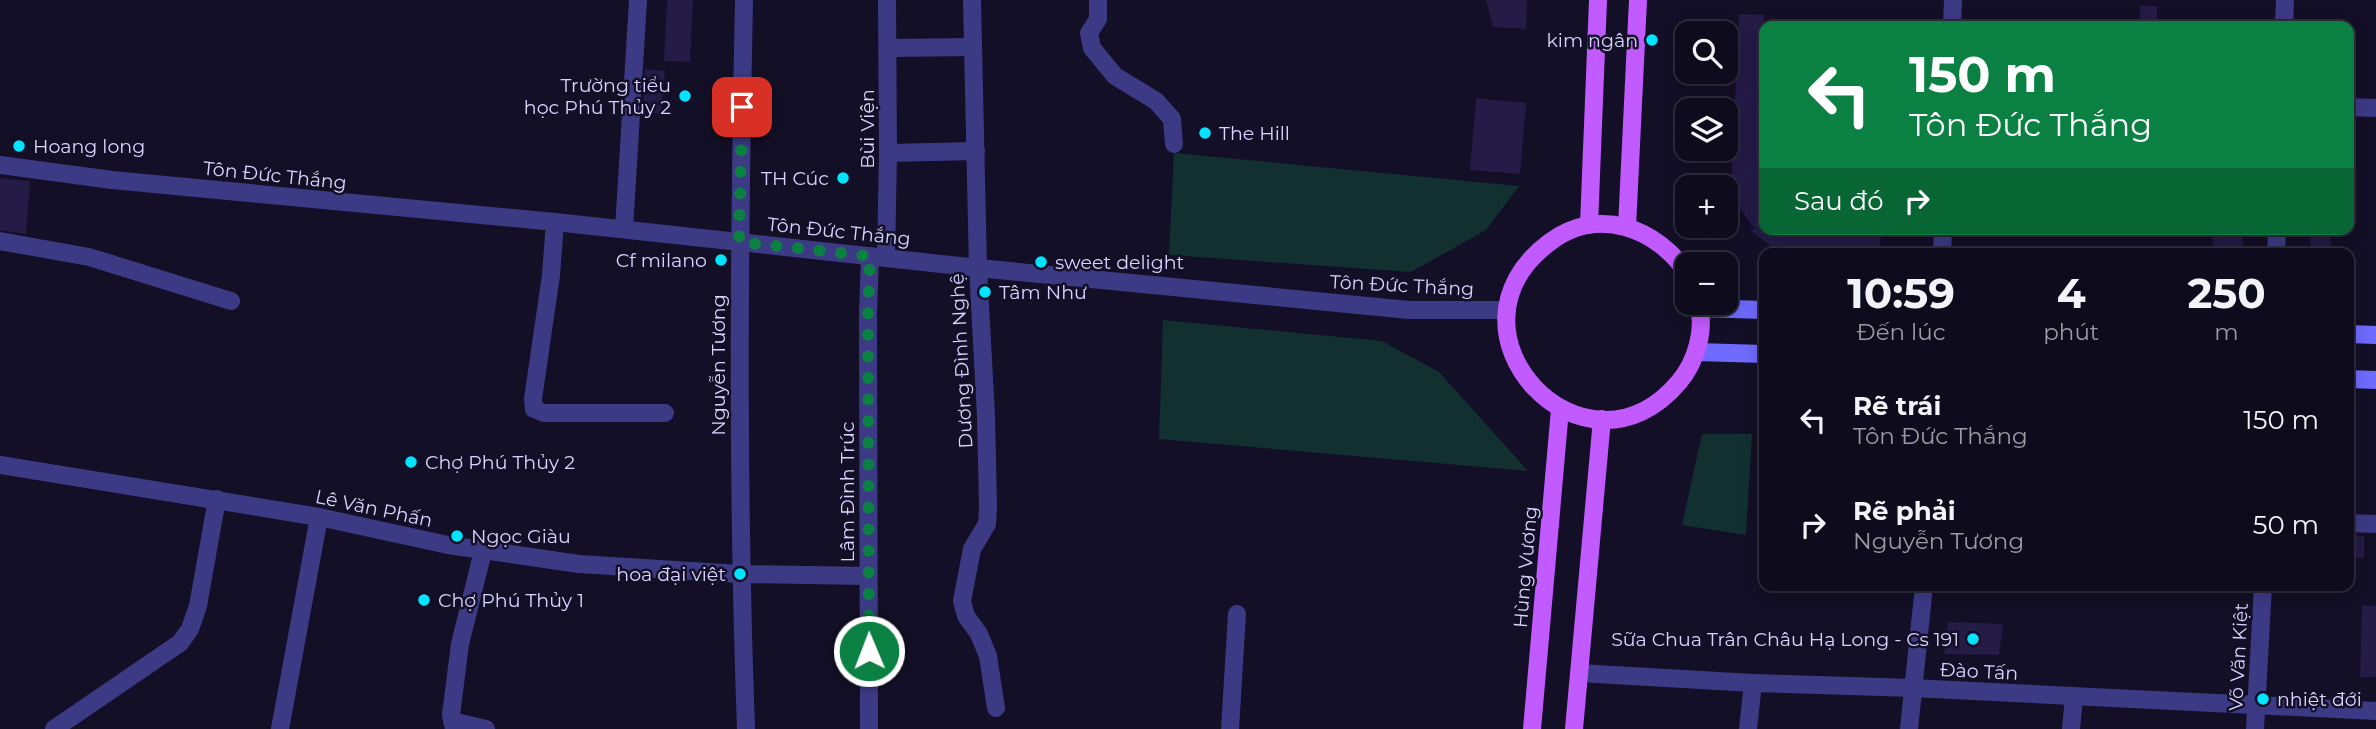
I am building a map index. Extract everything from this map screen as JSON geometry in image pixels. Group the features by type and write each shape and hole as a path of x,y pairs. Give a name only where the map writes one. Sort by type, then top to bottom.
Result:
{"main road":[{"path":"1589,225 1598,0"},
{"path":"1628,227 1638,0"},
{"path":"1675,255 1654,238 1628,227 1589,225 1559,235 1534,254 1516,280 1507,310 1508,340 1518,368 1536,391 1560,409 1580,416 1602,419 1626,416 1650,408 1670,393 1685,374 1696,352 1699,315"},
{"path":"1738,308 1759,310"},
{"path":"2354,334 2376,335"},
{"path":"1696,352 1759,354"},
{"path":"2354,379 2376,380"},
{"name":"Hùng Vương","path":"1532,729 1560,409"},
{"path":"1574,729 1602,419"}],"street":[{"path":"624,229 638,0"},
{"name":"Nguyễn Tương","path":"744,0 739,242 740,573 746,729"},
{"name":"Bùi Viện","path":"878,257 888,153 887,0"},
{"name":"Dương Đình Nghệ","path":"972,0 978,268 988,508 987,524 972,549 962,600 966,616 979,634 988,656 996,708"},
{"path":"1098,0 1098,19 1089,33 1092,48 1115,76 1156,101 1172,119 1174,144"},
{"path":"1952,21 1953,0"},
{"path":"2284,21 2285,0"},
{"path":"888,48 973,47"},
{"path":"2354,107 2376,108"},
{"path":"888,153 976,151"},
{"name":"Tôn Đức Thắng","path":"0,165 112,180 555,222 978,268 1409,310 1507,310"},
{"path":"555,222 551,275 533,399 534,409 544,412 665,413"},
{"path":"0,241 89,257 231,301"},
{"name":"Lâm Đình Trúc","path":"869,729 868,313 878,257"},
{"name":"Lê Văn Phấn","path":"0,464 319,517 483,551 579,564 740,573 868,576"},
{"path":"54,729 180,643 190,629 198,606 217,499"},
{"path":"280,729 319,517"},
{"path":"2354,523 2376,524"},
{"path":"483,551 460,644 452,702 453,725 486,729"},
{"path":"1909,729 1923,591"},
{"name":"Võ Văn Kiệt","path":"2255,729 2263,591"},
{"path":"1230,729 1237,614"},
{"name":"Đào Tấn","path":"1579,673 2376,711"},
{"path":"1748,729 1753,683"},
{"path":"2071,729 2074,697"}],"green space":[{"path":"1174,153 1519,186 1486,230 1411,272 1169,255"},
{"path":"1163,320 1382,341 1439,372 1528,471 1159,439"},
{"path":"1702,434 1752,434 1746,535 1682,525"}],"building":[{"path":"667,0 693,0 690,62 664,61"},
{"path":"1486,0 1527,0 1526,29 1493,27"},
{"path":"2140,6 2157,6 2157,21 2140,21"},
{"path":"1739,14 1764,15 1764,21 1759,21 1759,235 1881,235 1880,248 1773,248 1749,229 1755,229 1738,203 1738,175 1732,175 1732,161 1738,161 1738,98 1735,98 1736,84 1738,84"},
{"path":"645,69 665,71 661,114 643,112"},
{"path":"1476,98 1526,103 1520,174 1470,170"},
{"path":"0,178 30,181 26,234 0,230"},
{"path":"2213,235 2243,235 2242,248 2212,248"},
{"path":"2311,235 2331,235 2330,248 2310,248"},
{"path":"2354,535 2364,536 2364,558 2354,558"},
{"path":"2362,605 2376,606 2376,677 2360,677"},
{"name":"Sữa Chua Trân Châu Hạ Long - Cs 191","path":"1948,622 2003,624 1999,655 1944,654"}],"place":[{"name":"kim ngân","path":"1652,40"},
{"name":"Trường tiểu học Phú Thủy 2","path":"685,96"},
{"name":"The Hill","path":"1205,133"},
{"name":"Hoang long","path":"19,146"},
{"name":"TH Cúc","path":"843,178"},
{"name":"Cf milano","path":"721,260"},
{"name":"sweet delight","path":"1041,262"},
{"name":"Tâm Như","path":"985,292"},
{"name":"Chợ Phú Thủy 2","path":"411,462"},
{"name":"Ngọc Giàu","path":"457,536"},
{"name":"hoa đại việt","path":"740,574"},
{"name":"Chợ Phú Thủy 1","path":"424,600"},
{"name":"Sữa Chua Trân Châu Hạ Long - Cs 191","path":"1973,639"},
{"name":"nhiệt đới","path":"2263,699"}],"route":[{"path":"742,107 739,242 870,256 869,651"}]}
